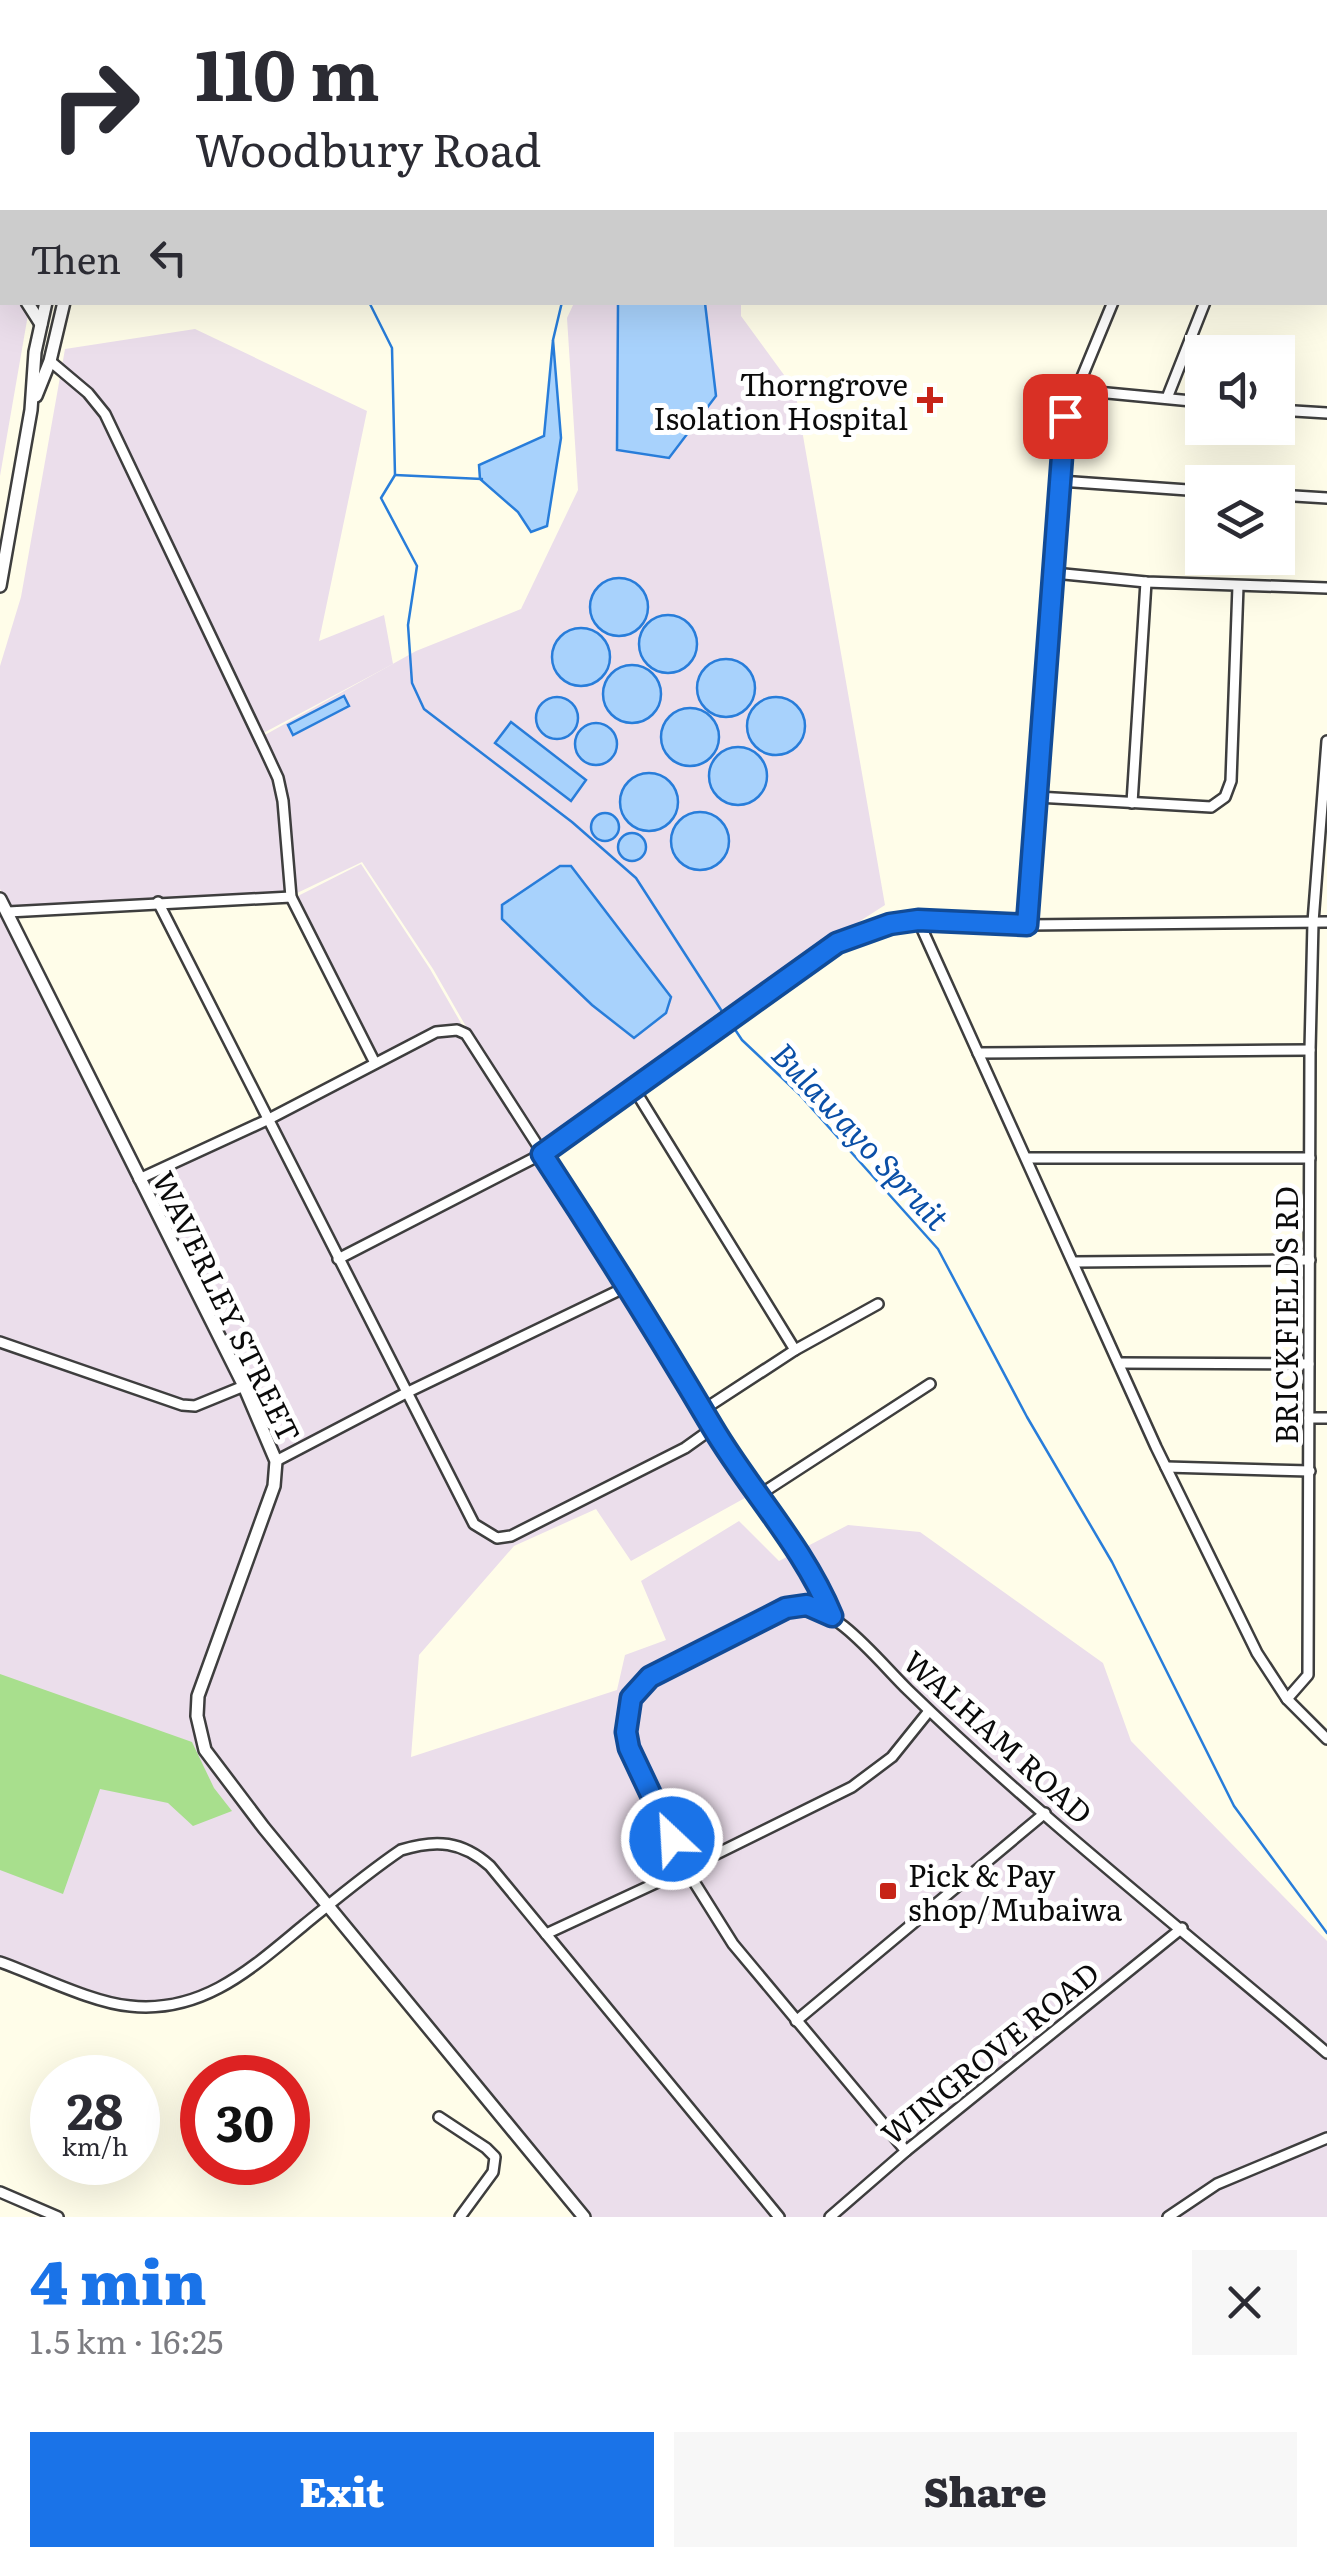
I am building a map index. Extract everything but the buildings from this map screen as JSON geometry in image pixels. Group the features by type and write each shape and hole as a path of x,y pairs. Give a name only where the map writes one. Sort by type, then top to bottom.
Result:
{"street":[{"path":"29,305 41,324"},
{"path":"0,586 45,305"},
{"path":"31,410 50,360 63,305"},
{"path":"1027,925 1063,424 1112,305"},
{"path":"1168,398 1204,305"},
{"path":"50,360 88,392 105,414 265,750 281,792 292,897 375,1063 268,1120 139,1179"},
{"path":"1076,390 1185,400"},
{"path":"1295,411 1327,413"},
{"path":"1060,482 1185,490"},
{"path":"1295,496 1327,498"},
{"path":"1054,573 1146,582 1327,588"},
{"path":"1132,803 1146,582"},
{"path":"1037,797 1211,806 1230,790 1238,586"},
{"name":"BRICKFIELDS RD","path":"1287,1700 1308,1675 1310,1050 1314,922 1325,816 1327,741"},
{"path":"8,912 292,897"},
{"name":"WAVERLEY STREET","path":"0,899 244,1386 276,1461 274,1486 200,1687 198,1716 205,1750 584,2217"},
{"path":"158,902 468,1517 481,1530 497,1538 511,1536 685,1448 713,1428"},
{"path":"918,920 1166,1467 1258,1654 1287,1700 1327,1740"},
{"path":"338,1259 542,1154 837,943 890,924 918,920 1027,925 1327,922"},
{"name":"WALHAM ROAD","path":"375,1063 436,1032 457,1030 466,1034 628,1286 713,1428 819,1586 832,1616 1045,1813 1327,2053"},
{"path":"978,1053 1310,1050"},
{"path":"633,1087 795,1350"},
{"path":"1028,1158 1310,1158"},
{"path":"1074,1262 1310,1260"},
{"path":"276,1461 628,1286"},
{"path":"703,1410 795,1350 878,1304"},
{"path":"0,1342 182,1406 195,1406 244,1386"},
{"path":"1118,1363 1309,1364"},
{"path":"759,1494 930,1384"},
{"path":"1309,1418 1327,1418"},
{"path":"1166,1467 1310,1471"},
{"path":"832,1616 807,1605 786,1608 650,1677 631,1698 626,1732 629,1748 686,1870 733,1944 906,2151"},
{"path":"546,1934 686,1870 862,1780 892,1757 930,1710"},
{"path":"796,2020 1045,1813"},
{"path":"0,1962 114,2003 174,2006 234,1982 401,1850 419,1844 447,1843 475,1853 490,1866 779,2217"},
{"name":"WINGROVE ROAD","path":"830,2217 1182,1928"},
{"path":"439,2117 495,2158 493,2172 460,2217"},
{"path":"1168,2217 1217,2184 1327,2138"},
{"path":"0,2192 58,2217"}],"shaded area":[{"path":"0,305 30,305 0,476"},
{"path":"573,305 741,305 741,316 795,390 885,905 717,1013 543,1148 484,1049 468,1030 362,862 295,894 287,802 263,736 416,651 521,609 578,490 567,318"},
{"path":"195,329 367,411 319,641 384,615 393,664 254,738 277,791 290,895 11,908 0,889 0,666 21,597 65,349"},
{"path":"361,864 754,1493 631,1561 596,1509 514,1546 419,1655 411,1757 617,1690 625,1655 666,1640 641,1581 739,1521 779,1561 848,1525 920,1532 1103,1663 1131,1741 1327,1941 1327,2217 590,2217 328,1903 229,1982 179,2001 132,2004 0,1959 0,912 138,1180 376,1064 294,898"}],"green space":[{"path":"0,1674 192,1742 214,1788 232,1811 193,1826 168,1803 100,1789 63,1894 0,1870"}],"water":[{"path":"618,305 705,305 716,396 669,458 617,450"},
{"path":"553,340 561,438 547,526 531,532 518,512 480,479 479,465 544,436"},
{"path":"619,578 640,586 648,607 640,628 619,636 598,628 590,607 598,586"},
{"path":"668,615 689,623 697,644 689,665 668,673 647,665 639,644 647,623"},
{"path":"581,628 602,636 610,657 602,678 581,686 560,678 552,657 560,636"},
{"path":"726,659 747,667 755,688 747,709 726,717 705,709 697,688 705,667"},
{"path":"632,665 653,673 661,694 653,715 632,723 611,715 603,694 611,673"},
{"path":"344,696 349,706 293,735 288,725"},
{"path":"557,697 572,703 578,718 572,733 557,739 542,733 536,718 542,703"},
{"path":"776,697 797,705 805,726 797,747 776,755 755,747 747,726 755,705"},
{"path":"690,708 711,716 719,737 711,758 690,766 669,758 661,737 669,716"},
{"path":"511,722 586,780 571,801 495,743"},
{"path":"596,723 611,729 617,744 611,759 596,765 581,759 575,744 581,729"},
{"path":"738,747 759,755 767,776 759,797 738,805 717,797 709,776 717,755"},
{"path":"649,773 670,781 678,802 670,823 649,831 628,823 620,802 628,781"},
{"path":"700,812 721,820 729,841 721,862 700,870 679,862 671,841 679,820"},
{"path":"605,813 615,817 619,827 615,837 605,841 595,837 591,827 595,817"},
{"path":"632,833 642,837 646,847 642,857 632,861 622,857 618,847 622,837"},
{"path":"560,866 571,866 671,997 666,1013 634,1038 592,1005 502,919 502,905"}],"waterway":[{"name":"Bulawayo Spruit","path":"370,305 392,348 395,475 381,498 417,566 408,625 412,683 424,709 572,822 636,878 725,1016"},
{"path":"553,340 561,305"},
{"path":"395,475 482,479"},
{"name":"Bulawayo Spruit","path":"730,1022 742,1040 799,1094 938,1249 1027,1417 1112,1562 1234,1806 1327,1933"}],"place":[{"name":"Thorngrove Isolation Hospital","path":"930,400"},
{"name":"Pick & Pay shop/Mubaiwa","path":"888,1891"}],"route":[{"path":"672,1839 629,1748 626,1715 631,1698 650,1677 786,1608 807,1605 832,1616 801,1556 713,1428 628,1286 542,1154 837,943 890,924 918,920 1027,925 1065,416"}]}
